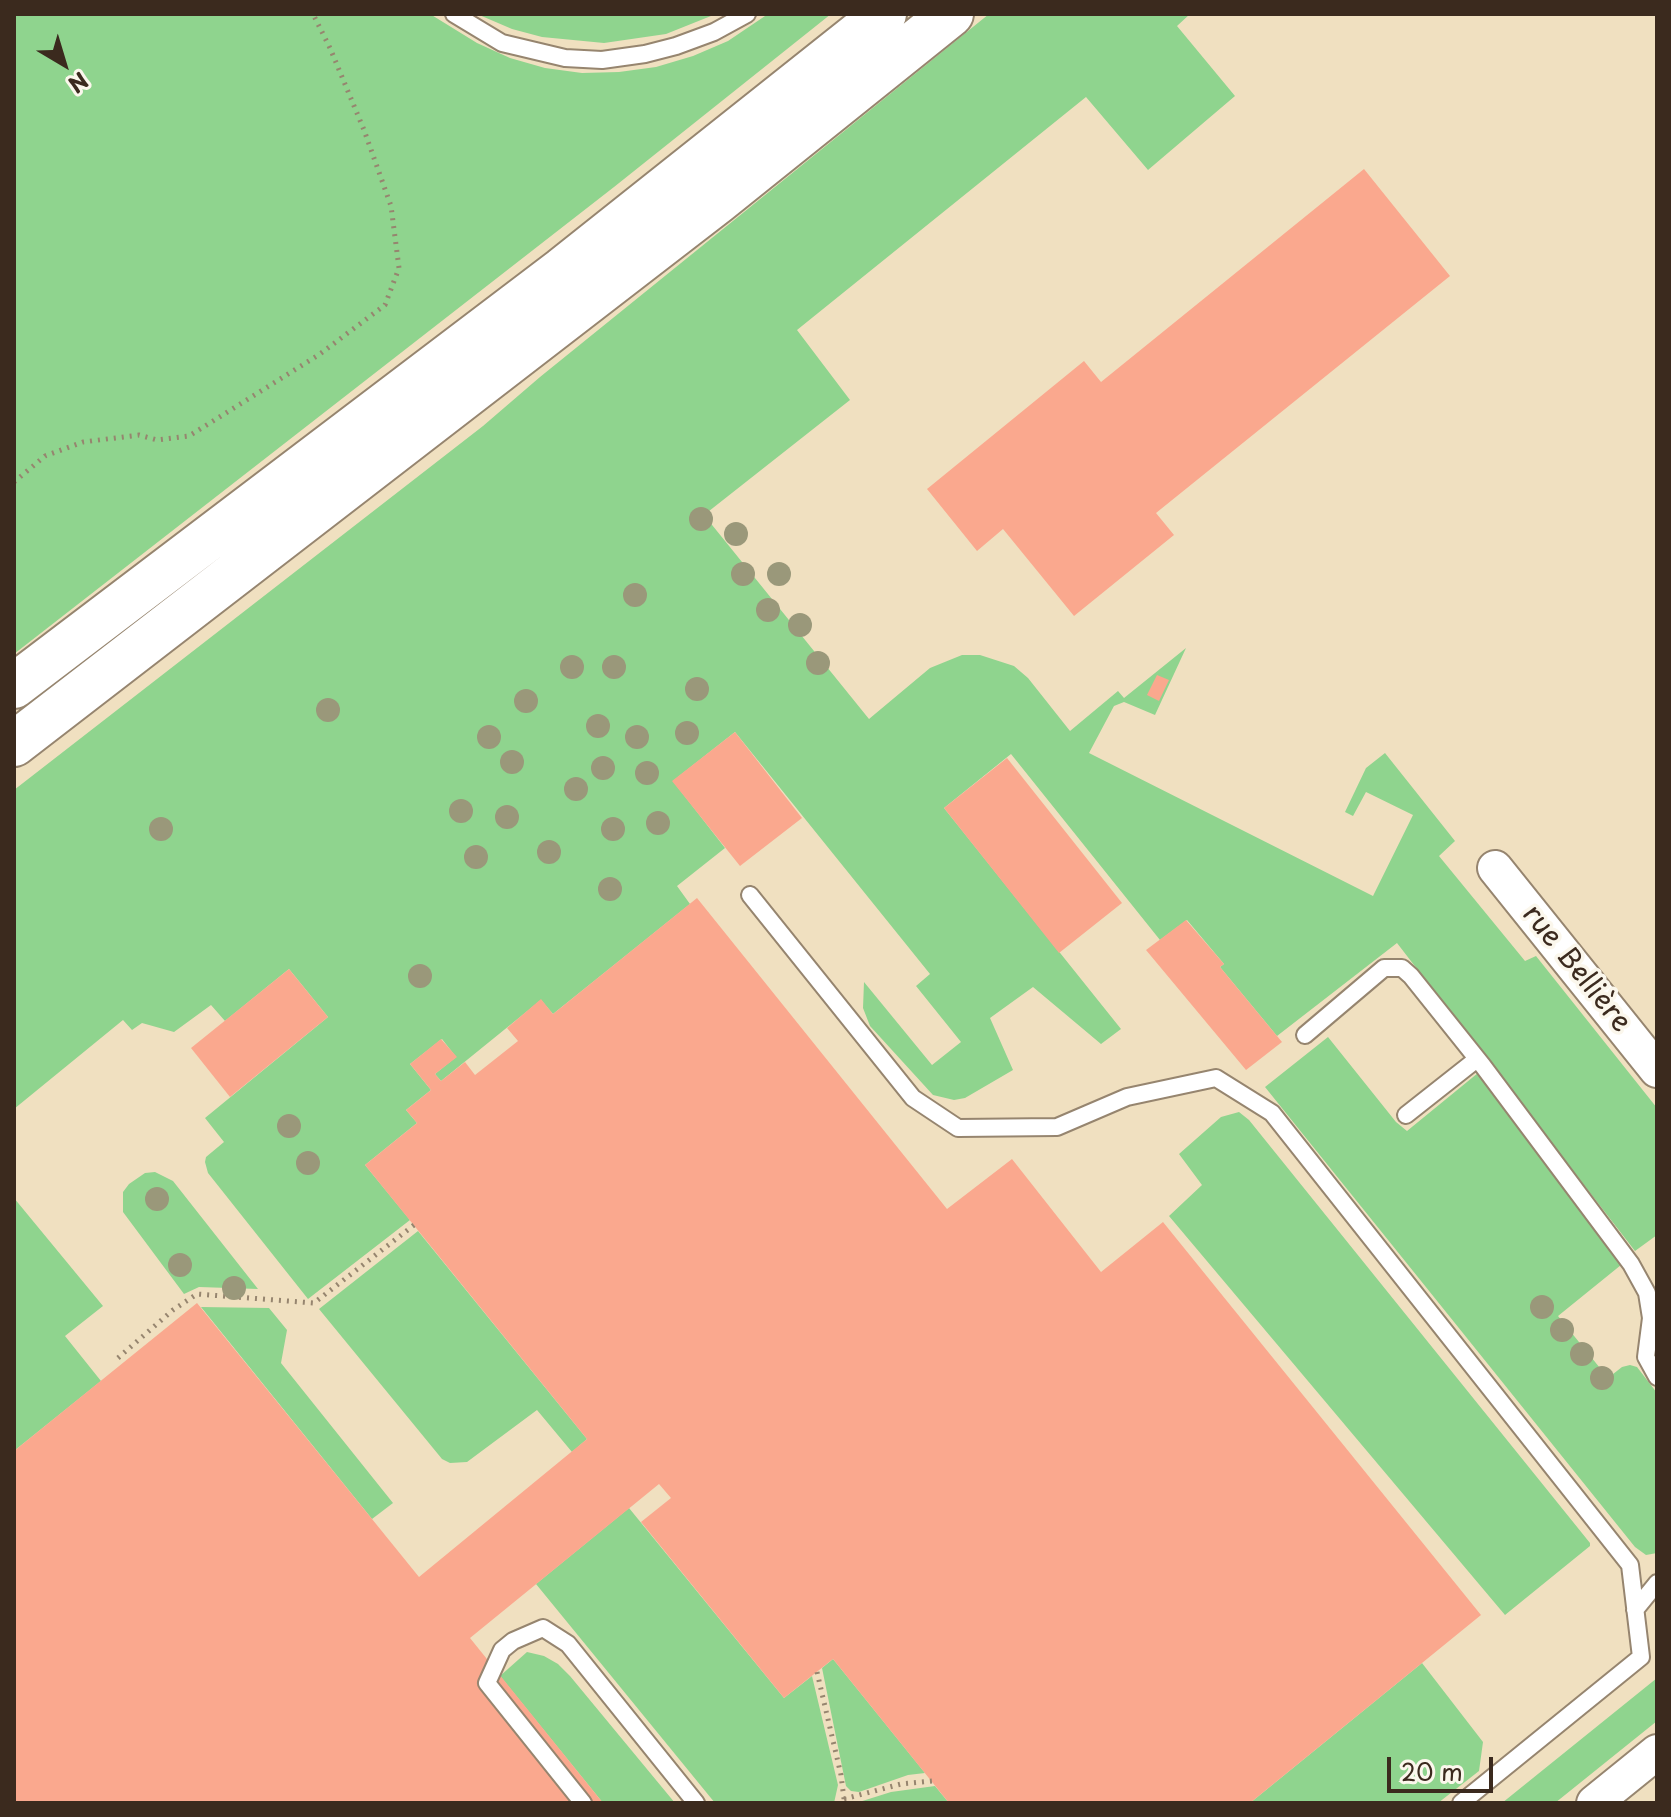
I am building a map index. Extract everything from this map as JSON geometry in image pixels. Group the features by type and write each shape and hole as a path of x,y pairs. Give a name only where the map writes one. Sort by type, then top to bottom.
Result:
{"highway":[{"path":"14,686 549,279 884,14"},
{"path":"14,744 718,201 951,14"}],"street":[{"name":"rue Bellière","path":"1495,868 1657,1070"},
{"path":"1594,1803 1657,1752"}],"lane":[{"path":"454,14 502,43 565,58 602,60 676,46 714,32 747,14"},
{"path":"750,895 913,1098 958,1128 1057,1127 1127,1097 1216,1078 1272,1113 1630,1565 1641,1657 1461,1803"},
{"path":"1305,1035 1384,968 1402,968 1477,1059 1631,1264 1647,1293 1651,1318 1646,1357 1657,1377"},
{"path":"1406,1115 1477,1059"},
{"path":"1635,1610 1657,1583"},
{"path":"583,1803 487,1683 502,1650 513,1641 543,1628 568,1644 696,1803"}],"path":[{"path":"14,482 45,456 83,442 139,435 157,440 189,436 320,354 385,305 399,268 391,206 364,130 313,14"},
{"path":"118,1358 173,1310 197,1294 314,1303 414,1225"},
{"path":"817,1672 841,1775 842,1801 901,1784 932,1781"}],"green space":[{"path":"14,14 430,14 477,43 510,58 545,68 582,73 656,67 693,56 728,41 768,14 831,14 14,654"},
{"path":"477,14 716,14 666,34 604,43 542,37 512,29"},
{"path":"989,14 1190,14 1177,26 1235,96 1148,170 1086,97 797,330 850,400 704,515 869,719 930,668 962,655 980,655 1014,666 1028,678 1070,731 1118,691 1124,698 1186,648 1155,715 1124,702 1114,706 1089,753 1373,896 1413,815 1366,792 1353,816 1345,812 1366,768 1385,753 1455,841 1439,856 1525,961 1536,956 1657,1108 1657,1235 1635,1251 1397,943 1277,1036 1220,967 1224,964 1187,920 1160,940 1011,754 944,808 1121,1029 1101,1044 1033,987 990,1018 1013,1070 965,1098 954,1100 933,1095 870,1026 863,1008 864,982 932,1065 961,1042 916,986 930,974 735,732 673,781 725,848 677,886 690,904 553,1014 541,1000 441,1081 435,1074 456,1057 442,1039 410,1064 431,1090 406,1110 417,1123 365,1165 410,1220 308,1299 208,1173 205,1162 206,1157 224,1142 205,1118 328,1017 289,969 225,1021 211,1005 174,1032 142,1023 132,1030 123,1020 14,1109 14,790 483,426"},
{"path":"1328,1037 1396,1122 1407,1131 1478,1073 1622,1261 1558,1316 1608,1378 1622,1367 1637,1367 1657,1393 1657,1553 1646,1555 1635,1547 1265,1087"},
{"path":"1239,1112 1249,1120 1590,1543 1505,1615 1169,1216 1202,1185 1179,1154 1221,1117"},
{"path":"155,1172 173,1181 258,1289 199,1287 184,1294 123,1212 123,1192 129,1184 145,1173"},
{"path":"14,1198 103,1306 65,1336 101,1381 14,1451"},
{"path":"418,1231 587,1439 572,1452 537,1410 467,1462 450,1463 442,1459 319,1309"},
{"path":"201,1307 269,1308 287,1330 281,1363 393,1503 372,1519"},
{"path":"629,1508 784,1698 812,1676 838,1785 834,1803 715,1803 536,1584"},
{"path":"527,1652 544,1656 570,1676 675,1803 603,1803 500,1676"},
{"path":"833,1659 925,1773 908,1775 859,1792 851,1791 846,1786 822,1668"},
{"path":"1422,1663 1483,1742 1479,1771 1438,1803 1250,1803"},
{"path":"1657,1678 1657,1721 1555,1803 1502,1803"},
{"path":"935,1786 949,1803 856,1803 891,1792"}],"building":[{"path":"1364,169 1450,276 1156,513 1174,535 1074,616 1003,529 977,551 927,489 1084,361 1101,382"},
{"path":"1157,675 1169,680 1159,701 1147,695"},
{"path":"735,732 802,818 740,866 672,781"},
{"path":"1007,758 1122,903 1059,953 944,808"},
{"path":"697,898 947,1209 1012,1159 1101,1272 1163,1222 1481,1615 1250,1803 949,1803 833,1659 784,1698 641,1522 671,1498 659,1484 470,1638 603,1803 14,1803 14,1451 197,1303 419,1577 587,1439 365,1165 417,1123 406,1110 431,1090 410,1064 441,1039 457,1057 435,1074 441,1081 465,1062 475,1075 518,1041 507,1028 541,999 553,1014"},
{"path":"1186,920 1224,964 1220,967 1282,1042 1246,1070 1146,950"},
{"path":"289,969 328,1017 230,1097 191,1048"}]}
